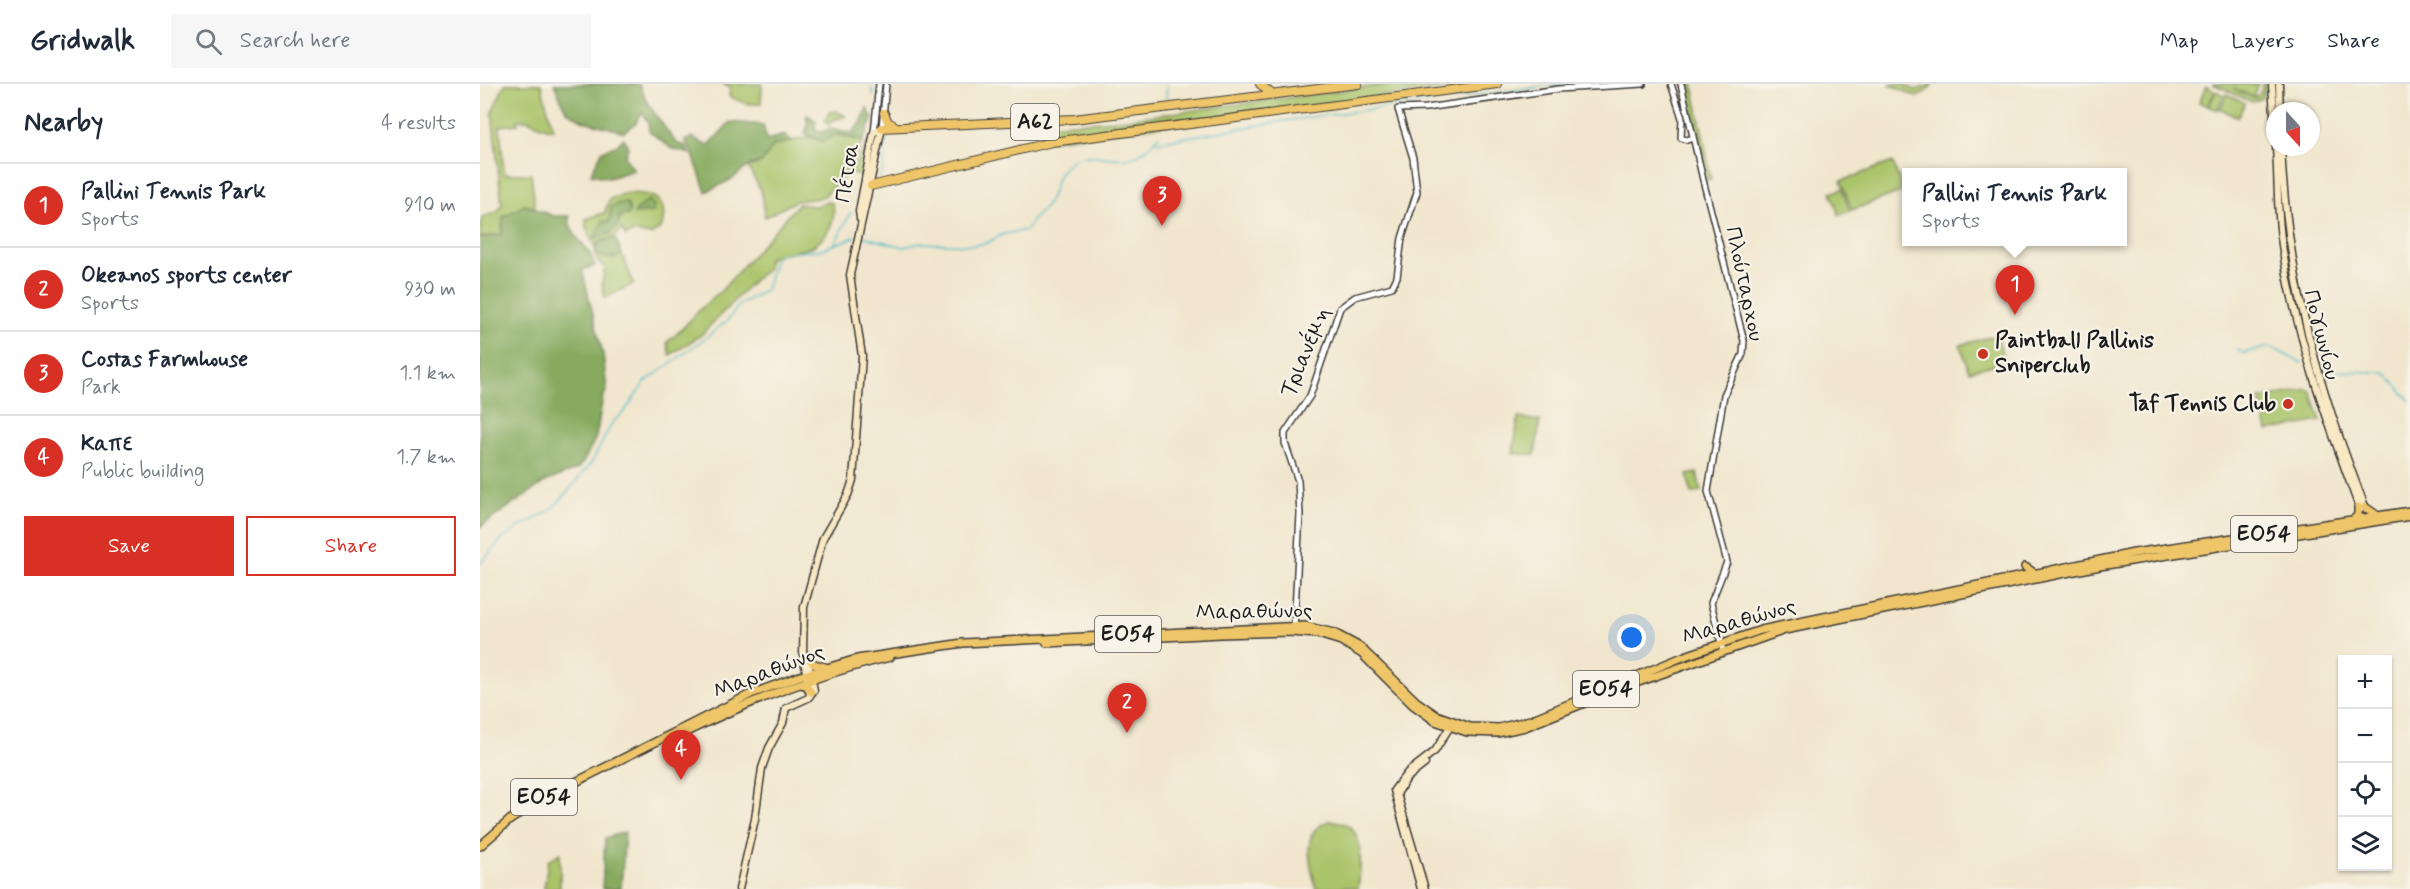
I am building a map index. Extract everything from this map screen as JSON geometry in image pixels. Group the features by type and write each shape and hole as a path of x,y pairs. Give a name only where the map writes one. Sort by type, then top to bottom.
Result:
{"highway":[{"path":"1260,84 1273,95"},
{"name":"Α62","path":"899,127 1074,119 1358,84"},
{"name":"Α62","path":"867,185 1046,143 1497,84"},
{"path":"884,113 890,124 899,127"},
{"path":"878,130 899,127"}],"main road":[{"path":"2272,84 2273,102"},
{"path":"2279,84 2280,102"},
{"name":"Πέτσα","path":"867,185 876,156 878,130"},
{"name":"Πέτσα","path":"803,646 804,607 823,538 848,495 853,480 862,356 850,283 852,260 878,130"},
{"name":"Πογωνίου","path":"2277,156 2281,235 2293,305 2314,385 2362,507"},
{"name":"Πογωνίου","path":"2282,156 2287,229 2307,338 2367,522"},
{"path":"2352,521 2362,507 2373,514 2384,516"},
{"name":"Μαραθώνος","path":"1451,726 1486,728 1523,723 1767,629 2164,548 2352,521 2367,522 2384,516 2409,515"},
{"name":"Μαραθώνος","path":"480,852 512,824 555,797 715,718 800,684 810,676 831,666 902,650 963,643 1296,628 1328,636 1353,648 1369,660 1416,707 1451,726 1486,734 1516,730 1662,673 1722,645 1785,630 2141,558 2409,515"},
{"path":"2025,567 2034,573"},
{"path":"1998,586 2007,593"},
{"name":"Μαραθώνος","path":"480,846 516,816 553,793 743,698 810,676 887,658 951,649 1296,628"},
{"path":"803,646 807,656 811,694"},
{"path":"803,646 810,676"},
{"path":"807,656 816,665 831,666"},
{"path":"800,684 805,684 811,694"},
{"path":"739,889 766,757 783,723 786,708 811,694"},
{"path":"1421,889 1393,792 1408,772 1435,751 1451,726"},
{"path":"1425,889 1397,793 1409,776 1436,754 1451,726"}],"street":[{"path":"878,130 879,84"},
{"path":"878,130 884,113 886,84"},
{"name":"Τριανέμη","path":"1296,628 1300,514 1298,481 1285,443 1285,433 1310,396 1340,308 1355,297 1392,287 1397,277 1402,238 1417,186 1413,158 1398,109 1426,108 1565,89 1643,84"},
{"path":"1671,84 1682,118 1681,138 1687,140 1693,138"},
{"name":"Πλούταρχου","path":"1681,84 1744,341 1743,354 1724,395 1708,491 1726,562 1711,601 1722,645"}],"green space":[{"path":"505,84 541,84 553,129 523,120 517,120 518,124 500,126 504,174 531,174 535,208 525,205 503,217 502,234 480,238 482,217 497,212 502,205 492,112"},
{"path":"554,84 639,84 648,104 676,143 685,146 690,154 671,148 649,131 648,122 642,112 635,124 624,132 584,121 566,111"},
{"path":"723,84 762,84 761,103 748,104 729,96 730,88"},
{"path":"1392,84 1475,84 1046,141 1044,125 1119,120"},
{"path":"1686,84 1693,84 1711,179 1707,180"},
{"path":"1889,84 1901,84 1916,90 1933,84 1917,97"},
{"path":"2213,84 2259,84 2253,97 2233,88 2253,98 2260,94 2263,84 2267,85 2262,98 2252,102"},
{"path":"2206,86 2215,91 2208,106 2199,102"},
{"path":"2216,91 2224,95 2217,110 2209,106"},
{"path":"2227,94 2245,103 2238,117 2220,109"},
{"path":"867,108 873,118 863,141 839,134 822,141 805,134 808,115 816,121 815,129 822,132 831,128 852,133 861,123"},
{"path":"836,111 846,116 833,120 828,125 825,121 829,112"},
{"path":"730,122 763,125 767,140 785,135 792,141 774,145 761,163 751,164 732,179 706,192 692,152 685,141 692,137 706,145 710,144"},
{"path":"833,134 863,141 844,176 824,196 796,201 765,217 761,191 748,167 761,163 774,145 809,137 818,140"},
{"path":"624,138 628,147 625,157 634,170 609,178 591,174 602,151 617,145"},
{"path":"870,138 862,176 850,173"},
{"path":"1893,162 1902,191 1852,210 1841,181"},
{"path":"1842,189 1850,211 1839,215 1831,193"},
{"path":"627,193 644,194 657,199 663,209 662,227 651,235 634,232 625,236 622,229 615,237 596,244 595,249 586,227 586,219 604,213 610,199","holes":["630,212 620,216 620,221 610,234 595,236 609,223 612,216"]},
{"path":"649,200 654,205 653,212 634,214 639,207"},
{"path":"827,202 832,203 834,216 830,228 822,239 806,249 768,259 768,269 755,279 701,335 670,355 667,342 721,291 798,204 815,206"},
{"path":"619,203 627,203 630,211 628,215 620,216 618,225 612,232 595,238 603,221 609,222 611,207"},
{"path":"525,205 554,216 569,216 572,230 593,259 595,266 582,270 603,354 607,390 603,397 596,437 584,461 577,469 545,482 480,527 480,238 502,234 503,217"},
{"path":"615,237 622,254 605,258 595,254 598,242"},
{"path":"595,254 614,259 622,254 634,284 605,298 602,283 605,268 598,262"},
{"name":"Paintball Pallinis Sniperclub","path":"1997,335 2005,362 1969,371 1960,345"},
{"name":"Taf Tennis Club","path":"2307,389 2311,391 2321,421 2268,431 2260,399"},
{"path":"1518,418 1540,421 1535,455 1513,453"},
{"path":"1697,473 1701,491 1692,494 1687,475"},
{"path":"1329,821 1342,823 1356,835 1360,856 1358,889 1346,887 1316,889 1310,859 1310,841 1319,826"},
{"path":"625,832 621,889 602,889 605,838"},
{"path":"560,853 560,889 544,889 548,861"}],"waterway":[{"path":"1166,98 1167,84"},
{"path":"1157,142 1297,119 1563,84"},
{"path":"871,88 874,96"},
{"path":"879,178 883,170 888,131"},
{"path":"862,236 904,247 921,243 973,245 987,243 1003,234 1027,230 1049,201 1059,174 1072,160 1083,156 1118,159 1131,157 1145,150 1159,136"},
{"path":"835,243 851,212"},
{"path":"480,564 500,541 519,527 546,513 560,501 592,462 612,423 625,411 645,382 727,321 740,304 766,290 775,257 784,253 819,250 855,237"},
{"path":"2237,350 2243,353 2270,347 2302,363"},
{"path":"2323,371 2387,374 2410,401"}],"place":[{"name":"Costas Farmhouse","path":"1162,226"},
{"name":"Pallini Tennis Park","path":"2015,315"},
{"name":"Paintball Pallinis Sniperclub","path":"1983,354"},
{"name":"Taf Tennis Club","path":"2288,404"},
{"name":"Okeanos sports center","path":"1127,733"},
{"name":"Καπε","path":"681,780"}]}
